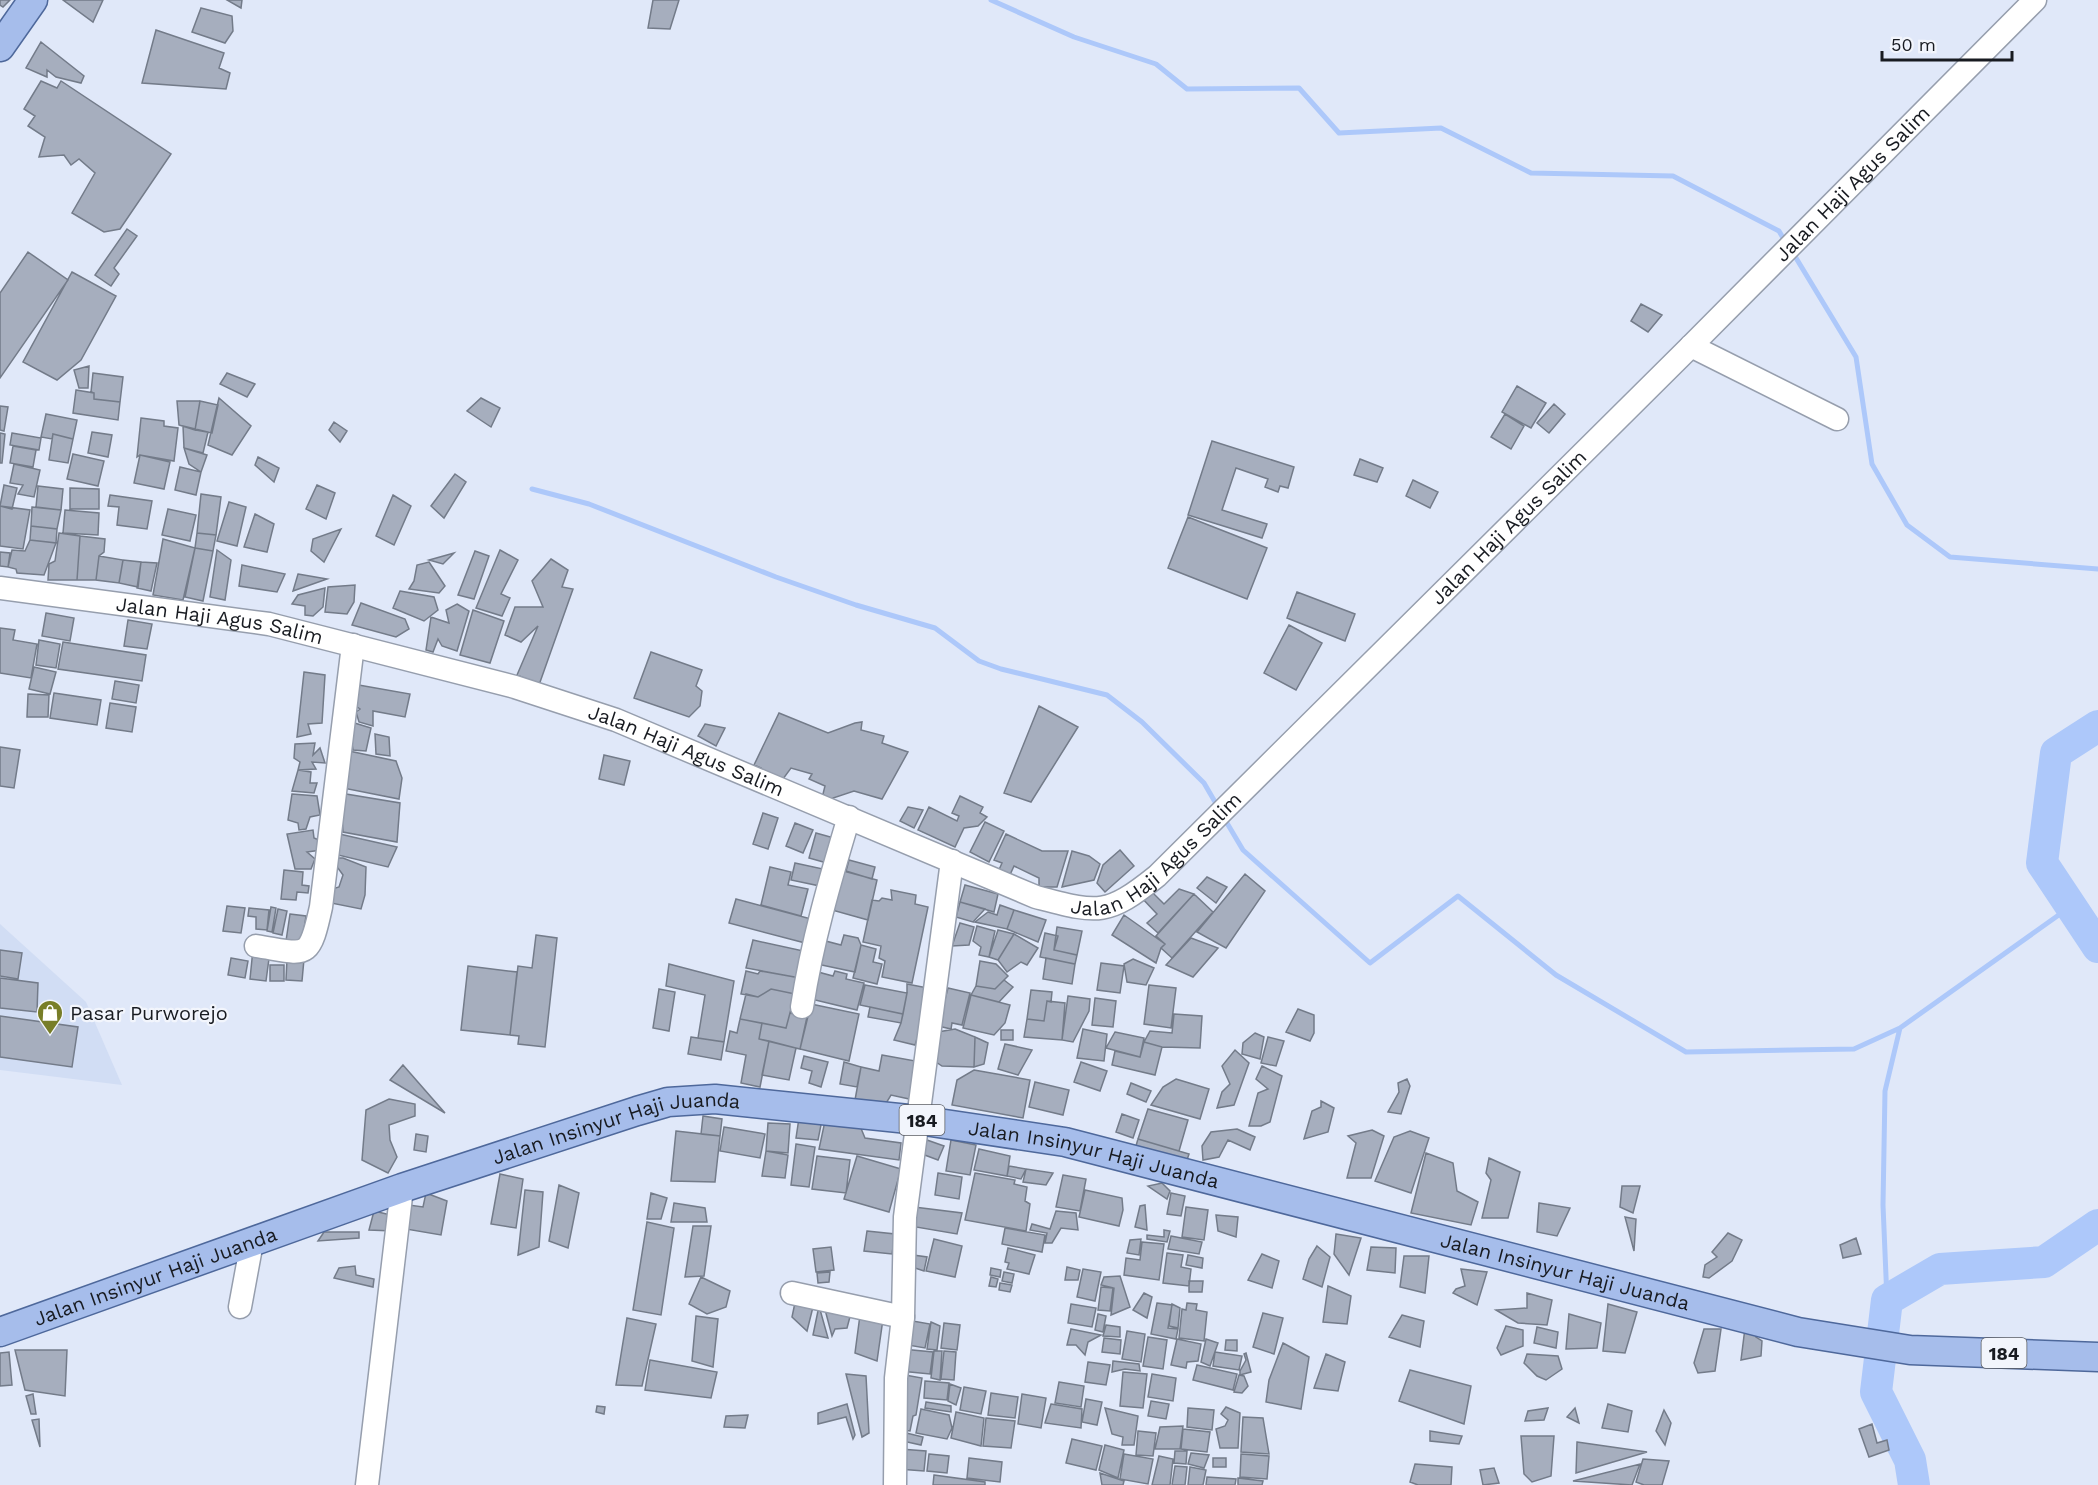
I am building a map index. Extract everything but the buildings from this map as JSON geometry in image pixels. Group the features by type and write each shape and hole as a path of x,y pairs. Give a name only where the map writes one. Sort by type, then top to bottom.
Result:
{"main road":[{"path":"0,47 33,0"},
{"name":"Jalan Insinyur Haji Juanda","path":"0,1332 402,1188 626,1114 668,1102 715,1099 918,1120 1065,1142 1798,1332 1910,1350 2098,1357"}],"street":[{"name":"Jalan Haji Agus Salim","path":"0,588 269,624 505,684 616,720 1036,897 1076,907 1104,908 1120,903 1149,882 1203,830 1691,346 2035,0"},
{"path":"1691,346 1837,419"},
{"path":"256,945 298,952 305,950 312,942 321,907 353,645"},
{"path":"802,1007 823,902 849,817"},
{"path":"895,1485 896,1378 903,1317 905,1217 952,861"},
{"path":"367,1485 402,1188"},
{"path":"240,1307 252,1242"},
{"path":"792,1293 903,1317"}],"shaded area":[{"name":"Pasar Purworejo","path":"0,924 86,1002 122,1085 0,1070"}],"waterway":[{"path":"991,0 1074,37 1156,64 1187,89 1299,88 1339,133 1441,128 1531,173 1673,176 1779,231 1786,243"},
{"path":"1793,253 1856,357 1872,464 1907,525 1950,557 2098,569"},
{"path":"532,489 589,504 776,577 856,605 935,628 979,661 1001,669 1107,695 1142,722 1204,783 1218,807"},
{"path":"2098,726 2056,753 2042,863 2098,947"},
{"path":"1224,818 1243,850 1370,963 1458,896 1556,975 1686,1052 1854,1049 1900,1028 2070,907"},
{"path":"1887,1300 1883,1205 1885,1091 1900,1028"},
{"path":"1914,1485 1910,1460 1876,1392 1887,1300 1940,1269 2044,1262 2098,1225"}],"place":[{"name":"Pasar Purworejo","path":"50,1036"}]}
